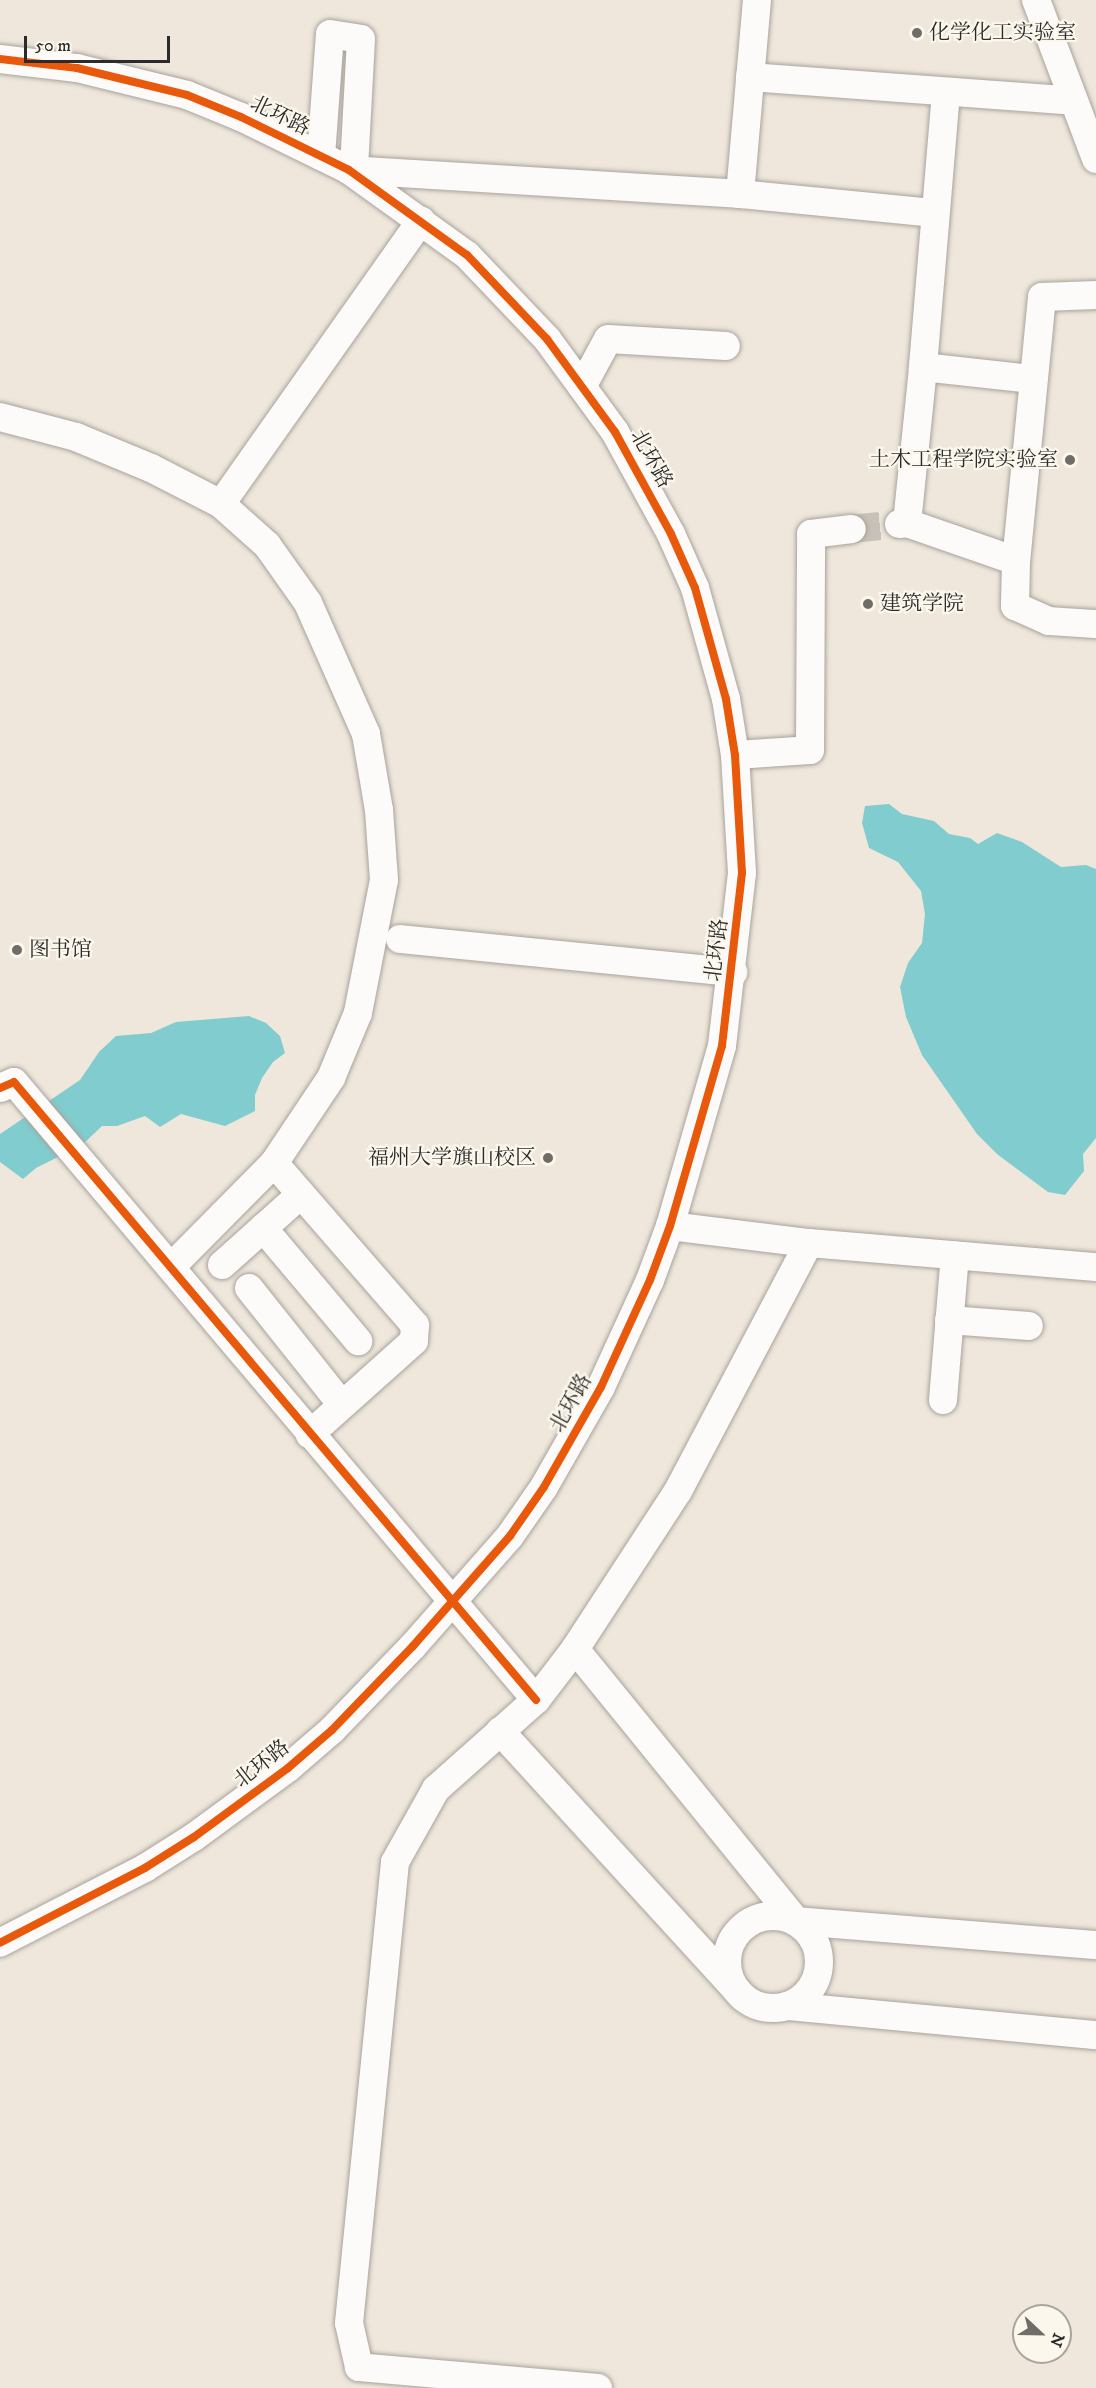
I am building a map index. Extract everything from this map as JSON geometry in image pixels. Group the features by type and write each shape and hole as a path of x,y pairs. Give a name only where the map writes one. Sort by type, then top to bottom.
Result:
{"street":[{"path":"740,194 757,0"},
{"path":"1036,0 1096,159"},
{"path":"321,156 330,34 361,39 352,170 740,194 934,213"},
{"name":"北环路","path":"0,59 77,68 187,95 352,170 467,255 500,288 583,385 644,481 694,588 726,699 735,755 742,873 733,972 709,1101 670,1226 627,1333 573,1438 510,1536 451,1604 332,1730 279,1775 194,1837 145,1868 0,1943"},
{"path":"750,77 1073,101"},
{"path":"946,92 934,213 923,367 903,523 1016,561"},
{"path":"220,504 421,220"},
{"path":"1096,295 1042,297 1032,379 1016,561 1015,606 1049,621 1096,624"},
{"path":"583,385 608,339 726,346"},
{"path":"923,367 1032,379"},
{"path":"0,417 76,437 151,468 220,504 267,545 308,603 366,734 379,810 384,880 373,950 358,1013 331,1078 274,1163 171,1267"},
{"path":"735,755 810,750 811,534 852,529"},
{"path":"400,939 733,972"},
{"path":"0,1088 14,1082 451,1604 536,1700"},
{"path":"274,1163 415,1325 414,1341 310,1434"},
{"path":"222,1265 301,1194"},
{"path":"670,1226 809,1243 1096,1267"},
{"path":"263,1228 358,1341"},
{"path":"598,2388 358,2377 349,2323 394,1862 436,1789 536,1700 575,1649 678,1491 809,1243"},
{"path":"943,1400 955,1255"},
{"path":"249,1288 342,1406"},
{"path":"949,1320 1029,1326"},
{"path":"575,1649 815,1944 818,1974 811,1988 787,2006"},
{"path":"500,1731 743,1997 771,2008 787,2006 1096,2035"},
{"path":"743,1997 733,1986 727,1957 740,1930 766,1916 796,1922 1096,1945"}],"water":[{"path":"889,804 902,814 934,821 949,834 970,838 978,844 997,833 1022,842 1061,867 1086,865 1096,869 1096,1138 1083,1154 1084,1171 1065,1195 1048,1192 997,1154 977,1134 922,1055 906,1017 900,987 908,963 922,943 925,914 921,891 898,862 869,848 862,823 865,806"},
{"path":"249,1016 266,1023 280,1036 285,1053 273,1062 262,1078 255,1095 255,1111 225,1126 181,1114 160,1127 145,1116 117,1126 102,1126 82,1145 36,1168 23,1179 0,1162 0,1134 80,1080 99,1052 116,1036 151,1033 176,1022"}],"tunnel":[{"path":"852,529 899,524"}],"cycle path":[{"path":"0,59 77,68 187,95 241,117 349,170 467,255 547,339 615,432 671,534 695,588 726,699 735,755 742,873 722,1046 670,1226 650,1280 601,1387 544,1487 510,1536 413,1646 332,1730 288,1768 194,1837 145,1868 0,1943"},
{"path":"0,1088 14,1082 536,1700"}],"place":[{"name":"化学化工实验室","path":"917,33"},
{"name":"土木工程学院实验室","path":"1070,460"},
{"name":"建筑学院","path":"868,604"},
{"name":"图书馆","path":"17,950"},
{"name":"福州大学旗山校区","path":"548,1158"}]}
